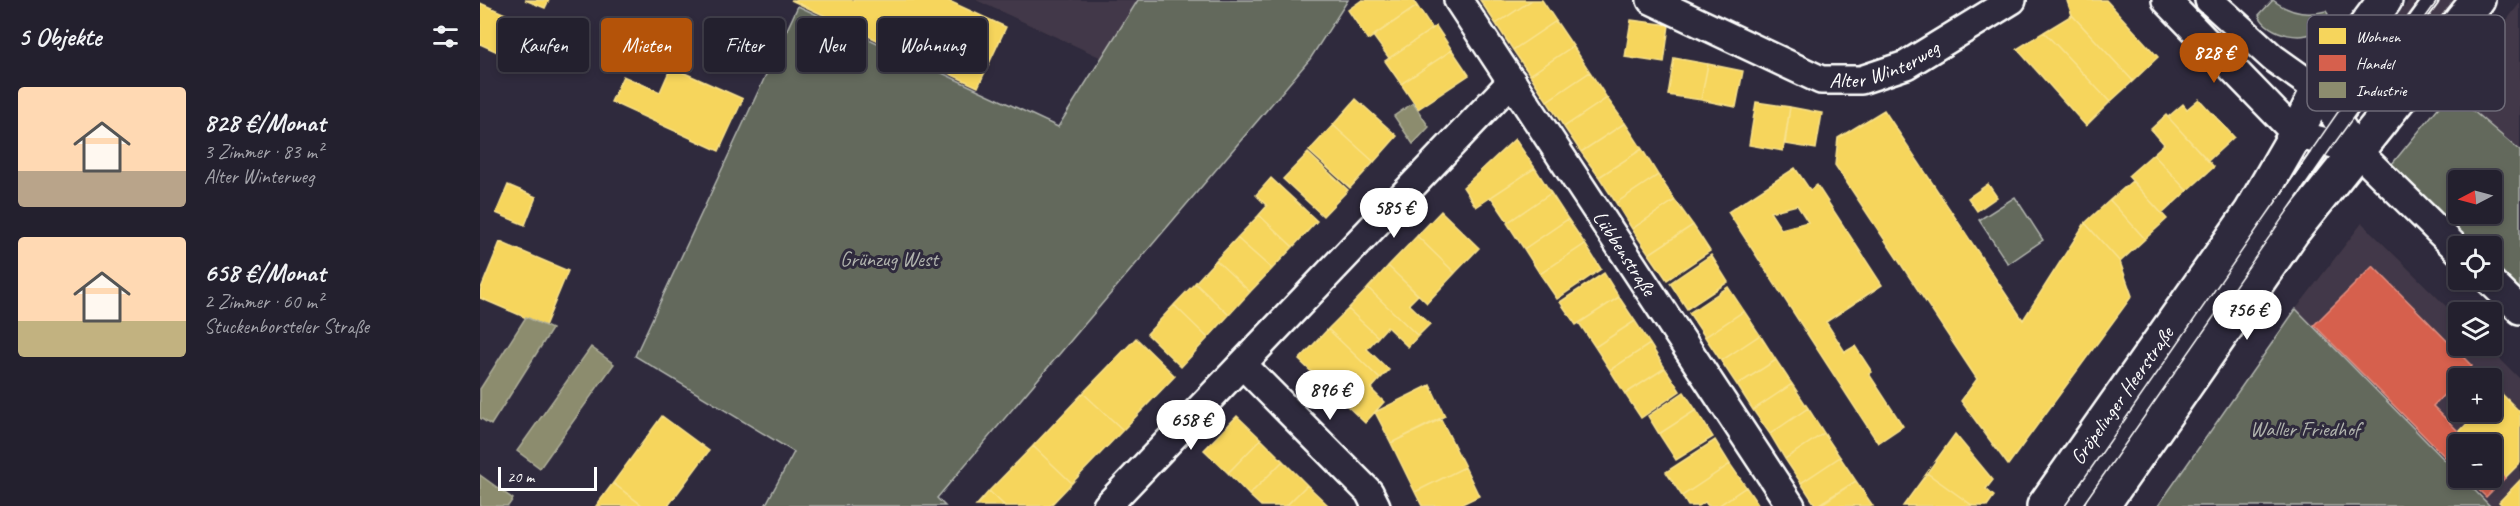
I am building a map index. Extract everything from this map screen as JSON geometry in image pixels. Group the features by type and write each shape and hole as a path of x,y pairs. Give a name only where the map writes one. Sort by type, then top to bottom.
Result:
{"main road":[{"path":"2374,15 2385,0"},
{"path":"2462,15 2478,0"},
{"path":"2323,111 2330,138"},
{"path":"2102,506 2293,231 2330,138 2359,111"},
{"name":"Gröpelinger Heerstraße","path":"2044,506 2250,212 2330,138"}],"street":[{"name":"Lübbenstraße","path":"1458,0 1791,506"},
{"name":"Alter Winterweg","path":"1651,0 1821,80 1861,80 1906,65 2012,0"},
{"path":"2166,0 2448,241"},
{"path":"2209,0 2273,58 2307,82"},
{"path":"1107,506 1244,365 1512,81"},
{"path":"2499,290 2520,310"},
{"path":"1244,365 1369,492 1376,506"}],"lane":[{"path":"2420,15 2431,0"},
{"path":"2073,506 2350,111"}],"shaded area":[{"path":"976,0 1138,0 1102,58"},
{"path":"2409,0 2465,0 2452,15 2399,15"},
{"path":"2520,3 2520,150 2474,111 2505,111 2505,22"},
{"path":"2362,223 2448,308 2448,356 2497,356 2520,379 2520,506 2490,506 2472,488 2502,488 2502,434 2448,434 2448,464 2296,309"}],"green space":[{"name":"Grünzug West","path":"1138,0 1348,0 1310,59 937,498 945,506 765,506 794,452 635,356 767,72 785,72 785,34 798,6 824,18 797,18 797,72 866,72 866,38 878,43 878,72 940,72 1058,127"},
{"path":"2273,0 2285,8 2298,12 2326,11 2328,14 2307,15 2307,35 2298,36 2270,28 2259,15"},
{"path":"2435,111 2473,111 2520,151 2520,301 2502,282 2502,236 2460,236 2448,224 2502,224 2502,170 2448,170 2448,224 2392,164"},
{"path":"2015,197 2043,240 2008,264 1979,220"},
{"name":"Waller Friedhof","path":"2296,309 2448,463 2448,488 2472,488 2490,506 2158,506"}],"building: Wohnen":[{"path":"525,0 549,0 545,8"},
{"path":"791,0 947,0 986,18 878,18 878,40 866,35 866,18 830,18"},
{"path":"1362,0 1413,0 1417,6 1368,40 1348,10"},
{"path":"1480,0 1532,0 1496,24"},
{"path":"1532,0 1542,0 1556,21 1513,50 1496,24"},
{"path":"2106,0 2158,57 2133,81 2072,15 2067,1"},
{"path":"480,3 515,18 498,18 498,52 480,44"},
{"path":"1417,6 1432,29 1389,58 1373,36"},
{"path":"2072,15 2133,81 2110,102 2044,32"},
{"path":"987,18 1006,27 987,68"},
{"path":"1631,20 1669,25 1664,63 1625,57"},
{"path":"1556,21 1573,46 1530,75 1513,50"},
{"path":"1436,26 1452,50 1401,84 1385,61"},
{"path":"2044,32 2110,102 2086,126 2017,49"},
{"path":"1573,46 1590,72 1547,101 1530,75"},
{"path":"1452,50 1469,75 1418,109 1401,84"},
{"path":"1674,58 1708,64 1701,100 1668,95"},
{"path":"1708,64 1743,71 1736,107 1701,100"},
{"path":"669,72 682,72 743,99 719,151 611,102 623,76 660,92"},
{"path":"946,72 985,72 978,87"},
{"path":"1590,72 1607,98 1564,127 1547,101"},
{"path":"1607,98 1625,123 1581,152 1564,127"},
{"path":"1356,99 1397,136 1374,162 1333,125"},
{"path":"2199,99 2234,137 2208,161 2168,117 2183,104 2187,109"},
{"path":"1756,102 1790,107 1783,151 1749,145"},
{"path":"1790,107 1822,113 1816,149 1785,144"},
{"path":"1884,110 2023,320 2085,223 2120,262 2132,296 2008,465 1961,401 1977,379 1835,165 1838,138"},
{"path":"2166,115 2214,167 2187,191 2153,154 2164,144 2151,129"},
{"path":"1625,123 1642,149 1599,177 1581,152"},
{"path":"1333,125 1374,162 1350,188 1309,151"},
{"path":"1515,139 1535,168 1476,207 1463,187"},
{"path":"1642,149 1658,175 1616,203 1599,177"},
{"path":"1308,153 1348,190 1323,216 1283,179"},
{"path":"2153,154 2187,191 2162,214 2128,176"},
{"path":"1535,168 1551,193 1508,222 1491,197"},
{"path":"1795,168 1810,190 1817,185 1882,285 1826,322 1845,352 1855,346 1872,372 1869,374 1903,426 1878,443 1728,212","holes":["1797,205 1808,222 1781,229 1770,212"]},
{"path":"1658,175 1675,200 1632,229 1616,203"},
{"path":"1271,178 1317,221 1293,247 1259,215 1267,206 1256,195"},
{"path":"2132,181 2167,219 2145,239 2110,200"},
{"path":"1988,184 1997,197 1977,211 1968,198"},
{"path":"508,185 536,197 525,225 496,213"},
{"path":"1551,193 1568,219 1524,249 1507,223"},
{"path":"1675,200 1693,225 1649,254 1632,229"},
{"path":"2110,200 2145,239 2120,262 2085,223"},
{"path":"1441,211 1479,248 1455,273 1417,236"},
{"path":"1259,215 1293,247 1272,269 1237,238"},
{"path":"1568,219 1585,244 1540,274 1524,249"},
{"path":"1693,225 1710,251 1667,280 1649,254"},
{"path":"1417,236 1455,273 1427,303 1388,266"},
{"path":"1237,238 1272,269 1250,292 1216,260"},
{"path":"500,242 568,271 545,326 480,298 480,291"},
{"path":"1585,244 1601,269 1557,299 1540,274"},
{"path":"1711,255 1728,282 1687,309 1670,283"},
{"path":"1216,260 1250,292 1229,315 1195,283"},
{"path":"1388,266 1418,295 1409,304 1430,324 1418,336 1368,288"},
{"path":"1604,273 1619,297 1576,325 1560,302"},
{"path":"1195,283 1229,315 1208,338 1174,305"},
{"path":"1728,287 1744,311 1705,337 1689,313"},
{"path":"1368,288 1418,336 1408,347 1387,327 1378,337 1348,309"},
{"path":"1619,297 1635,321 1595,347 1579,323"},
{"path":"1174,305 1208,338 1181,367 1147,334"},
{"path":"1348,309 1378,337 1367,349 1389,370 1380,379 1328,329"},
{"path":"1744,311 1760,335 1721,361 1705,337"},
{"path":"1635,321 1650,344 1610,370 1595,347"},
{"path":"1328,329 1380,379 1371,389 1384,402 1365,423 1299,360"},
{"path":"1760,335 1776,360 1737,385 1721,361"},
{"path":"1136,338 1175,376 1123,430 1083,393"},
{"path":"1650,344 1665,368 1625,394 1610,370"},
{"path":"1776,360 1792,384 1753,410 1737,385"},
{"path":"1665,368 1680,391 1641,418 1625,394"},
{"path":"1792,384 1808,408 1770,434 1753,410"},
{"path":"1430,385 1445,416 1391,443 1375,412"},
{"path":"1684,392 1696,410 1659,434 1648,416"},
{"path":"1083,393 1123,430 1072,483 1033,446"},
{"path":"2502,394 2520,412 2520,463 2505,478 2502,475 2502,434 2461,434 2459,432 2469,422 2502,422"},
{"path":"1808,408 1824,433 1785,459 1770,434"},
{"path":"1696,410 1713,437 1676,460 1659,434"},
{"path":"662,416 709,451 668,506 643,506 613,483"},
{"path":"1237,416 1261,439 1228,473 1204,450"},
{"path":"1441,419 1465,467 1415,492 1391,443"},
{"path":"1824,433 1840,457 1801,483 1785,459"},
{"path":"1955,434 1993,480 1986,489 1994,496 1987,506 1973,506 1927,473"},
{"path":"1261,439 1283,461 1249,495 1228,473"},
{"path":"1715,440 1730,464 1682,496 1666,472"},
{"path":"1033,446 1072,483 1050,506 1005,506 989,491"},
{"path":"1840,457 1856,481 1816,506 1801,483"},
{"path":"1283,461 1307,485 1286,506 1261,506 1249,495"},
{"path":"1730,464 1746,487 1718,506 1708,506 1705,502 1699,506 1688,506 1682,496"},
{"path":"1465,467 1479,496 1458,506 1422,506 1415,492"},
{"path":"1927,473 1973,506 1903,506"},
{"path":"2520,480 2520,506 2503,506 2499,502"},
{"path":"1856,481 1873,506 1819,506"},
{"path":"613,483 643,506 596,506"},
{"path":"1307,485 1329,506 1286,506"},
{"path":"1746,487 1759,506 1718,506"},
{"path":"989,491 1005,506 976,506"}],"building: Handel":[{"path":"2373,266 2448,342 2448,356 2462,356 2472,366 2470,368 2448,368 2448,391 2433,406 2461,434 2448,434 2448,460 2314,325"},
{"path":"2477,488 2495,488 2486,497"}],"building: Industrie":[{"path":"1413,103 1429,127 1413,144 1394,116"},
{"path":"526,317 552,329 491,425 480,418 480,389"},
{"path":"591,347 614,364 540,468 517,451"},
{"path":"480,475 513,499 508,506 480,506"}],"tram line":[{"path":"2409,15 2420,0"},
{"path":"2427,15 2438,0"},
{"path":"2065,506 2339,111"},
{"path":"2082,506 2358,111"}]}
